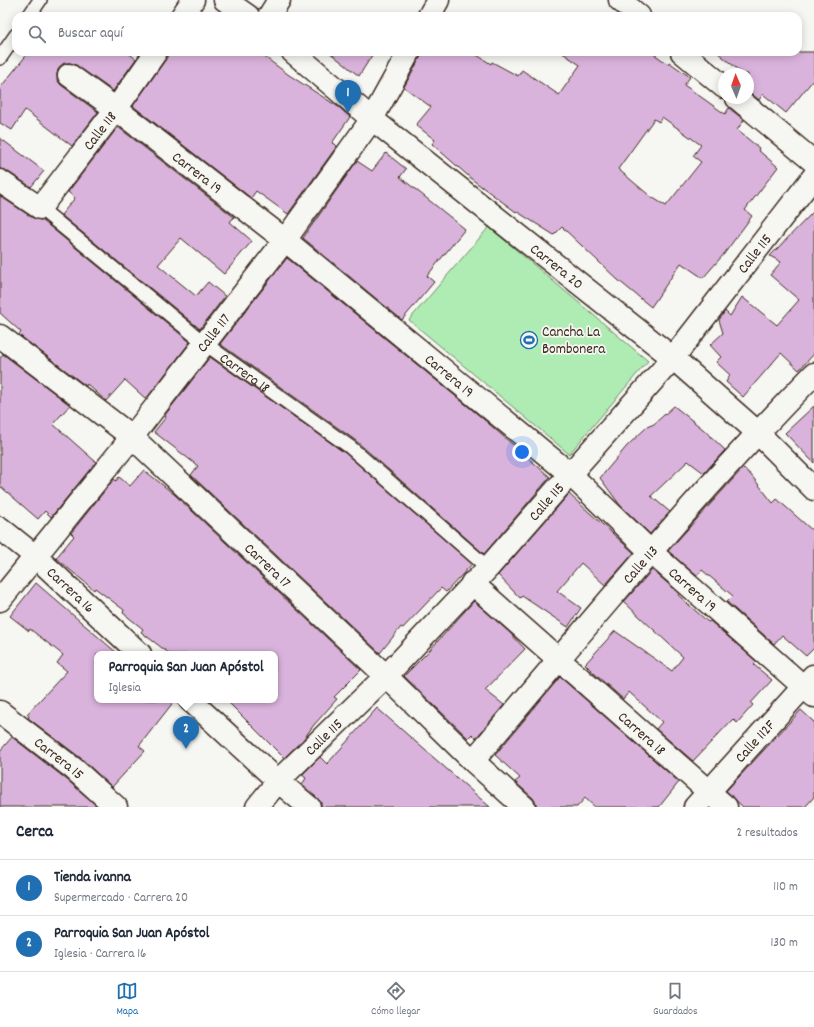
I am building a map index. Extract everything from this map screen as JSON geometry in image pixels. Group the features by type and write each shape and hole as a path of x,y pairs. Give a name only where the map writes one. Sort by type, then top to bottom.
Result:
{"street":[{"path":"185,12 193,0"},
{"path":"225,0 242,12"},
{"path":"272,12 279,0"},
{"path":"431,12 438,0"},
{"path":"620,0 634,12"},
{"name":"Calle 118","path":"40,208 116,109 153,56"},
{"name":"Carrera 20","path":"298,56 372,119 673,358 757,432 814,489"},
{"name":"Calle 117","path":"0,600 34,556 132,437 285,240 372,119 407,56"},
{"path":"687,56 718,82"},
{"name":"Carrera 19","path":"68,75 116,109 285,240 570,474 651,552 811,686"},
{"path":"744,104 814,162"},
{"name":"Calle 115","path":"256,807 278,781 386,676 472,583 488,568 673,358 814,176"},
{"name":"Carrera 18","path":"0,181 40,208"},
{"name":"Carrera 17","path":"0,336 132,437 386,676 473,761 524,807"},
{"name":"Calle 113","path":"473,761 651,552 757,432 814,374"},
{"name":"Carrera 16","path":"0,528 34,556 137,651"},
{"name":"Carrera 18","path":"472,583 559,659 703,799 726,807"},
{"name":"Calle 112F","path":"703,799 811,686"},
{"path":"193,703 278,781 309,807"},
{"name":"Carrera 15","path":"0,712 74,769 116,807"}],"lane":[{"path":"32,12 40,0"},
{"path":"0,58 12,41"},
{"name":"Carrera 18","path":"40,208 204,343 350,447 488,568"}],"green space":[{"name":"Cancha La Bombonera","path":"489,227 648,361 569,454 409,320"}],"building":[{"path":"802,52 814,52 814,79 786,113 763,94 759,100 754,96 754,68 736,68 722,56 802,56"},
{"path":"26,56 132,56 136,59 113,91 76,65 64,63 59,67 57,80 61,85 98,112 72,146 25,110 12,130 0,123 0,88"},
{"path":"167,56 263,56 289,75 340,108 350,117 332,143 337,146 288,214 256,191 251,198 133,106"},
{"path":"334,56 372,56 359,76"},
{"path":"421,56 478,56 491,64 492,62 518,76 522,70 559,95 580,65 567,56 657,56 668,64 669,62 690,77 684,85 725,114 729,108 744,120 737,130 759,148 758,150 778,167 745,210 752,216 724,254 703,278 681,263 651,307 618,280 562,227 554,235 516,212 474,181 432,144 435,140 416,125 431,107 404,87","holes":["662,117 701,145 693,156 701,162 666,206 650,196 618,169 654,119 659,122"]},
{"path":"118,127 234,217 230,222 252,241 224,274 181,238 158,265 196,296 208,282 225,296 200,329 61,215 75,198 68,192"},
{"path":"0,138 44,171 31,187 7,171 0,169"},
{"path":"386,153 406,169 400,177 465,229 427,276 434,282 402,320 303,238 357,161 372,171"},
{"path":"0,196 33,218 42,220 190,342 146,399 125,380 106,401 87,384 86,386 19,335 21,332 0,313"},
{"path":"814,211 814,354 799,370 781,353 743,397 726,382 730,375 716,362 721,357 710,345 723,333 719,320 725,311 730,316 742,297 777,325 799,300 770,275 781,262 770,256"},
{"path":"287,258 481,417 550,477 484,554 355,440 220,344"},
{"path":"3,354 70,405 53,424 96,462 51,517 45,511 38,519 0,486 0,358"},
{"path":"210,357 345,453 472,564 446,592 441,588 403,628 401,627 380,653 191,475 198,466 154,432 166,417 165,415"},
{"path":"674,406 704,430 725,450 704,473 688,461 651,496 670,512 650,534 620,505 600,478 627,446 647,427 654,424"},
{"path":"814,406 814,463 785,433"},
{"path":"743,468 751,475 773,503 777,499 814,532 814,648 806,656 782,635 774,644 727,602 733,596 702,570 697,576 668,551"},
{"path":"144,470 175,495 361,670 334,697 337,699 313,726 303,740 284,758 229,703 278,703 278,651 166,651 141,632 143,629 123,613 124,610 95,588 94,590 56,558 74,536 71,533 114,479 116,481 119,477 130,486"},
{"path":"569,494 634,553 605,585 581,563 557,591 581,608 568,627 522,596 520,598 498,575"},
{"path":"652,570 679,593 678,595 708,622 710,621 757,662 754,665 772,680 751,703 753,705 737,723 733,719 693,761 656,729 662,722 629,692 623,699 585,664 615,631 672,671 683,657 624,602"},
{"path":"36,583 115,651 94,651 94,703 173,703 139,746 145,751 112,787 82,759 28,718 29,716 27,714 67,671 57,663 63,655 30,629 29,631 10,616"},
{"path":"474,601 509,632 525,649 485,690 504,705 476,738 472,734 468,738 404,676"},
{"path":"560,677 679,782 659,807 595,807 585,798 577,807 536,807 536,803 533,798 515,782 520,778 495,755"},
{"path":"377,708 490,807 321,807 321,802 302,785 306,778 302,775 320,757 327,764"},
{"path":"801,710 814,722 814,797 805,807 743,807 726,791"},
{"path":"12,737 66,779 96,805 94,807 0,807 0,751"}],"place":[{"name":"Tienda ivanna","path":"348,113"},
{"name":"Cancha La Bombonera","path":"529,340"},
{"name":"Parroquia San Juan Apóstol","path":"186,749"}]}
